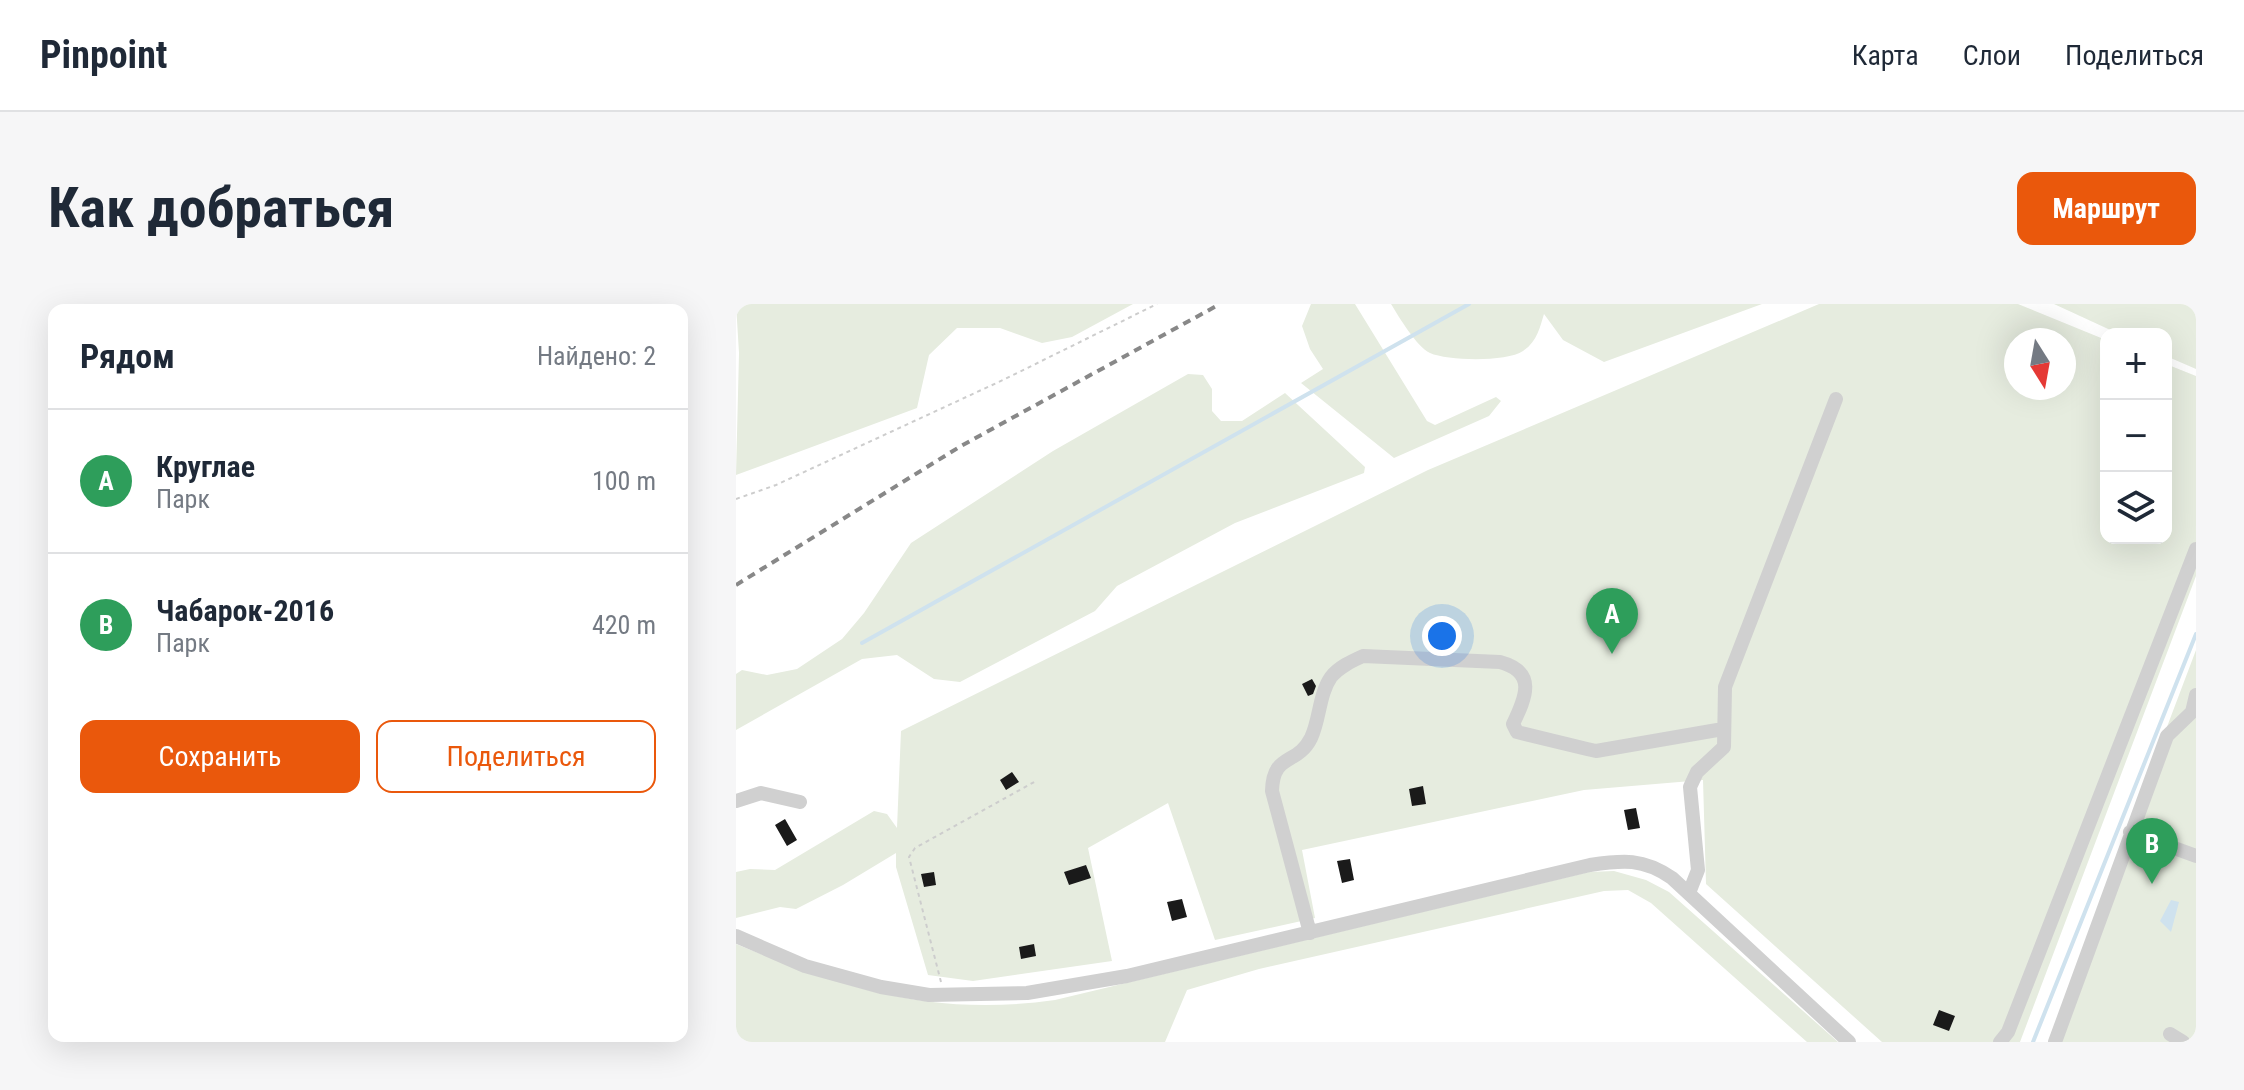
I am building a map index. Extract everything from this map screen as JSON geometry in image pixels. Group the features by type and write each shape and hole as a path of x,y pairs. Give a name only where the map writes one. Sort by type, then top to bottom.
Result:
{"street":[{"path":"1689,893 1698,870 1690,787 1697,772 1724,747 1725,687 1836,399"},
{"path":"2000,1042 2008,1032 2196,549"},
{"path":"1310,933 1272,791 1273,777 1279,764 1299,754 1311,738 1331,677 1347,663 1363,656 1500,662 1515,666 1521,672 1525,687 1524,700 1513,724 1517,732 1596,751 1723,729"},
{"path":"2055,1042 2167,736 2192,712 2196,695"},
{"path":"736,801 761,793 800,802"},
{"path":"2130,832 2196,856"},
{"path":"736,936 805,966 881,987 939,995 1027,993 1127,976 1575,868 1621,860 1656,867 1689,893 1849,1042"}],"path":[{"path":"736,499 776,485 1003,380 1157,304"},
{"path":"939,995 941,981 909,857 915,848 1036,781"}],"shaded area":[{"path":"736,304 1133,304 1072,337 1042,343 1000,328 957,328 929,355 917,408 736,475 739,353"},
{"path":"1311,304 1355,304 1427,421 1435,425 1496,397 1501,401 1489,416 1394,458 1301,383 1323,369 1310,349 1302,326"},
{"path":"1391,304 1762,304 1604,362 1563,340 1544,314 1532,343 1515,355 1477,359 1439,356 1419,344"},
{"path":"1819,304 2018,304 2100,338 2100,544 2172,544 2172,366 2196,376 2196,576 2020,1042 1882,1042 1706,884 1703,780 1584,790 1302,850 1315,918 1215,940 1168,803 1088,848 1112,961 973,981 928,975 896,867 896,853 796,909 780,907 736,918 736,872 775,870 874,811 887,814 897,828 901,731 1428,470"},
{"path":"2054,304 2196,304 2196,369 2172,359 2172,328 2106,328"},
{"path":"1188,374 1203,375 1212,389 1212,411 1221,421 1242,421 1285,393 1365,467 1364,473 1235,523 1117,586 1095,611 960,682 934,679 897,655 862,659 736,730 736,674 742,670 767,675 797,669 842,639 864,613 911,543 1053,451"},
{"path":"2196,650 2196,1042 2048,1042"},
{"path":"1614,871 1646,880 1669,892 1838,1042 1807,1042 1651,903 1628,890 1604,891 1259,969 1187,990 1165,1042 736,1042 736,944 815,974 891,995 970,1005 1011,1004 1055,1000 1589,872"}],"water":[{"path":"2171,900 2179,902 2171,932 2160,921"}],"building":[{"path":"1312,679 1316,686 1313,694 1308,696 1302,684"},
{"path":"1012,772 1019,782 1006,790 1000,780"},
{"path":"1423,786 1426,804 1412,806 1409,789"},
{"path":"1636,808 1640,828 1628,830 1624,810"},
{"path":"785,819 797,840 787,846 775,825"},
{"path":"1350,859 1354,880 1342,883 1337,861"},
{"path":"1086,865 1091,878 1069,885 1064,872"},
{"path":"934,872 936,885 924,887 921,874"},
{"path":"1182,899 1187,917 1172,921 1167,902"},
{"path":"1034,944 1036,956 1021,959 1019,947"},
{"path":"1939,1010 1955,1016 1949,1031 1933,1025"}],"waterway":[{"path":"862,643 1469,304"},
{"path":"2033,1042 2196,634"}],"railway":[{"path":"736,585 961,446 1220,304"}],"place":[{"name":"Круглае","path":"1612,654"},
{"name":"Чабарок-2016","path":"2152,884"}]}
